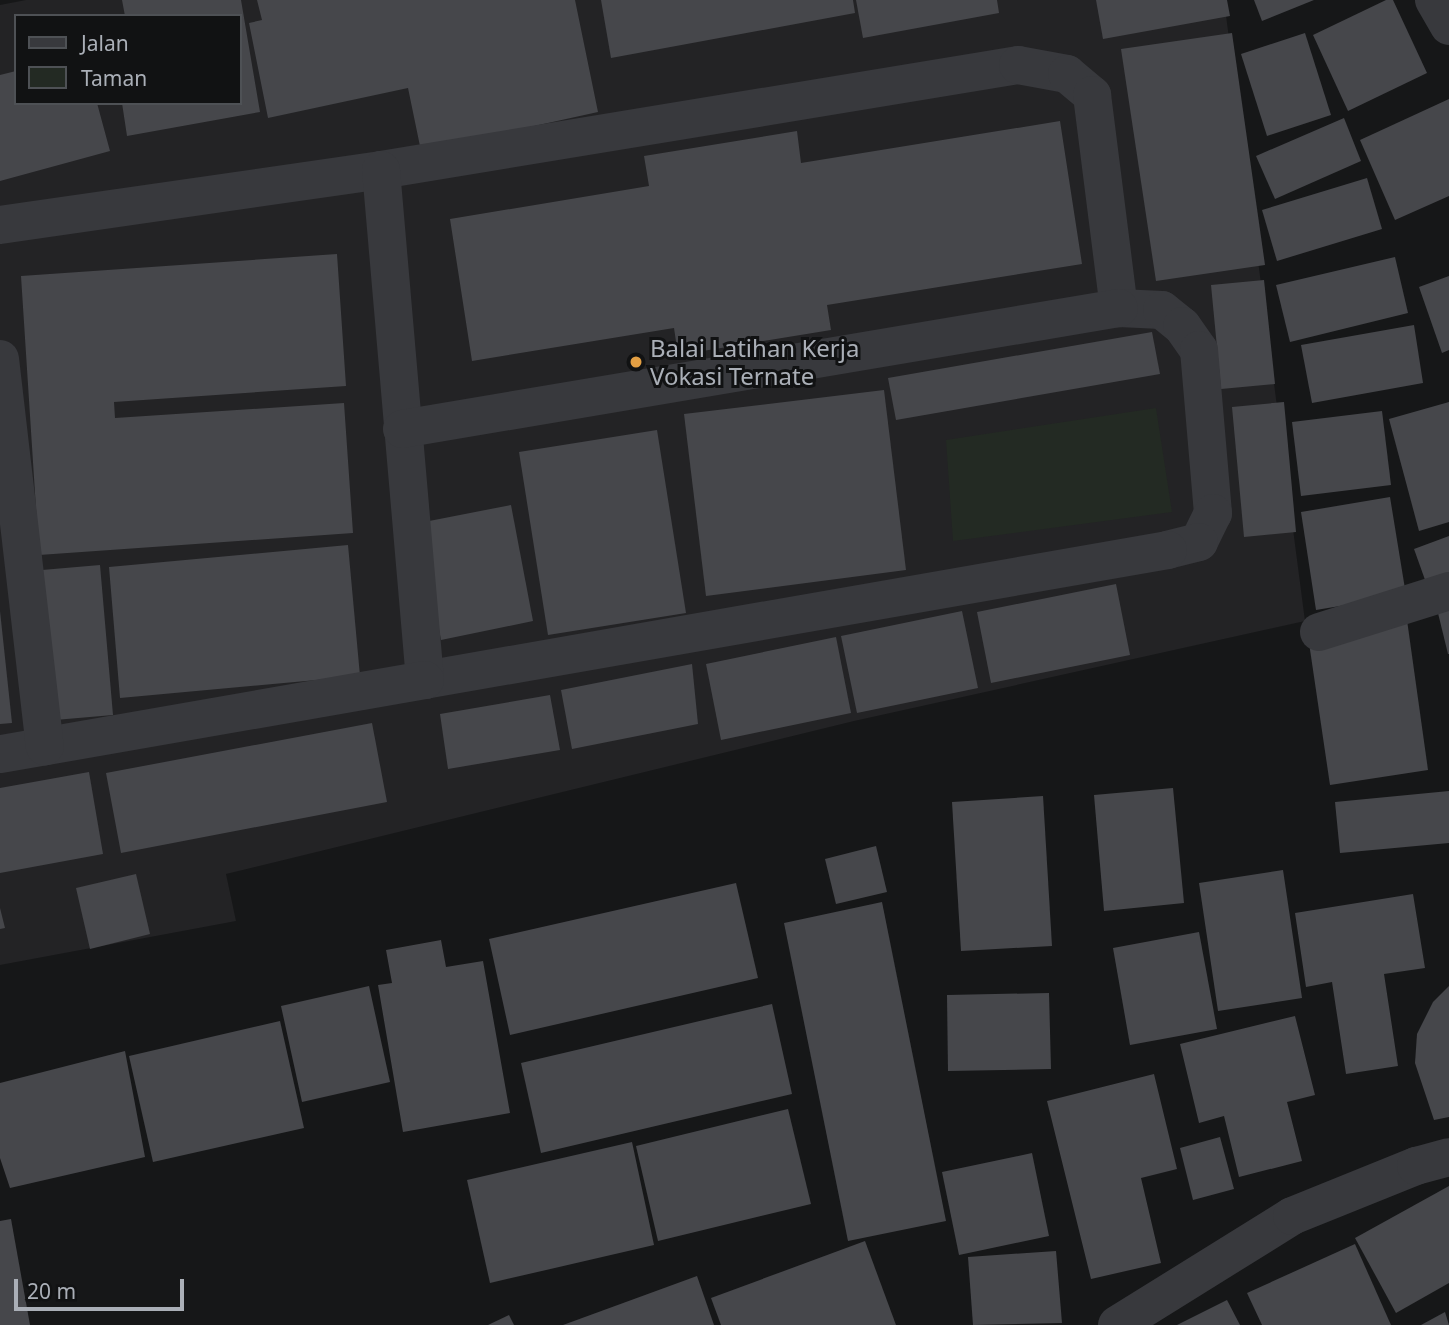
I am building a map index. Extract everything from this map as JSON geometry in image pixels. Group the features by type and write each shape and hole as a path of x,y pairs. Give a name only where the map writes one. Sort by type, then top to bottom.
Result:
{"street":[{"path":"1434,0 1449,26"},
{"path":"0,225 381,170 1018,65 1067,74 1093,95 1119,308"},
{"path":"381,170 425,680"},
{"path":"0,754 1199,542 1213,513 1199,350 1182,326 1162,310 1119,308 402,429"},
{"path":"0,359 45,746"},
{"path":"1319,632 1449,591"},
{"path":"1117,1325 1292,1216 1416,1166 1449,1157"}],"shaded area":[{"name":"Balai Latihan Kerja Vokasi Ternate","path":"26,0 1224,0 1305,621 854,721 226,874 236,921 0,965 0,5"}],"green space":[{"path":"1156,408 1172,512 953,541 946,440"}],"building":[{"path":"122,0 241,0 260,112 127,136 122,105 242,105 242,14 125,14"},
{"path":"257,0 575,0 598,112 421,151 408,88 268,118 249,23 262,20"},
{"path":"601,0 853,0 855,13 611,58"},
{"path":"856,0 997,0 999,13 863,38"},
{"path":"1096,0 1227,0 1230,16 1103,39"},
{"path":"1254,0 1314,0 1262,21"},
{"path":"1386,0 1393,0 1427,73 1348,111 1313,35"},
{"path":"1232,33 1265,265 1156,281 1121,49"},
{"path":"1305,33 1331,115 1267,136 1241,54"},
{"path":"14,72 14,105 98,105 110,151 0,181 0,75"},
{"path":"1449,99 1449,196 1395,220 1360,140"},
{"path":"1344,118 1361,161 1275,199 1256,156"},
{"path":"1060,121 1082,264 827,305 831,330 678,355 674,328 472,361 450,219 649,186 644,156 797,131 801,163"},
{"path":"1367,178 1382,229 1277,261 1262,210"},
{"path":"337,254 346,386 114,402 115,418 344,403 353,533 39,555 21,276"},
{"path":"1395,257 1408,313 1290,342 1276,285"},
{"path":"1449,276 1449,350 1442,353 1419,287"},
{"path":"1264,280 1275,384 1221,389 1211,285"},
{"path":"1414,325 1423,383 1312,403 1301,345"},
{"path":"1152,332 1160,374 896,420 888,378"},
{"path":"884,390 906,570 706,596 684,414"},
{"path":"1284,402 1296,532 1244,537 1232,407"},
{"path":"1449,402 1449,522 1419,531 1389,419"},
{"path":"1382,411 1391,485 1301,496 1292,422"},
{"path":"657,430 686,613 548,635 519,452"},
{"path":"1390,497 1406,595 1316,610 1301,512"},
{"path":"511,505 533,621 441,640 419,523"},
{"path":"1449,536 1449,584 1429,591 1414,549"},
{"path":"348,545 360,676 120,698 109,567"},
{"path":"100,565 113,715 55,720 42,570"},
{"path":"1116,584 1130,655 991,683 977,612"},
{"path":"1449,606 1449,654 1448,654 1437,609"},
{"path":"0,611 12,723 0,724"},
{"path":"962,611 978,688 857,713 841,636"},
{"path":"1407,620 1428,770 1330,785 1308,636"},
{"path":"836,637 851,713 721,740 706,664"},
{"path":"692,664 698,724 572,749 561,690"},
{"path":"550,695 560,750 448,769 440,714"},
{"path":"372,723 387,802 121,853 106,773"},
{"path":"89,772 103,854 0,873 0,788"},
{"path":"1173,788 1184,903 1104,911 1094,795"},
{"path":"1449,791 1449,843 1340,853 1335,802"},
{"path":"1043,796 1052,946 961,951 952,802"},
{"path":"876,846 887,892 836,904 825,859"},
{"path":"1283,870 1302,998 1218,1011 1199,883"},
{"path":"136,874 150,934 90,949 76,888"},
{"path":"736,883 758,978 510,1035 489,939"},
{"path":"1413,894 1425,968 1384,974 1398,1066 1346,1074 1332,982 1306,987 1295,913"},
{"path":"882,902 946,1221 848,1241 784,923"},
{"path":"0,908 5,928 0,929"},
{"path":"1199,932 1217,1029 1130,1045 1113,948"},
{"path":"441,940 446,967 483,961 510,1113 403,1132 378,985 392,983 386,950"},
{"path":"369,986 390,1082 302,1102 281,1006"},
{"path":"1449,986 1449,1117 1434,1120 1415,1063 1417,1034 1433,1002"},
{"path":"1049,993 1051,1069 948,1071 947,995"},
{"path":"772,1004 792,1094 541,1153 521,1063"},
{"path":"1295,1016 1315,1095 1287,1102 1302,1161 1239,1177 1224,1116 1199,1123 1180,1044"},
{"path":"280,1021 304,1128 153,1162 129,1056"},
{"path":"125,1051 145,1157 10,1188 0,1158 0,1083"},
{"path":"1154,1074 1177,1169 1141,1178 1161,1263 1091,1279 1047,1101"},
{"path":"788,1109 811,1204 658,1241 636,1146"},
{"path":"1220,1137 1234,1189 1193,1200 1180,1148"},
{"path":"632,1142 654,1245 490,1283 467,1180"},
{"path":"1032,1153 1049,1236 959,1255 942,1172"},
{"path":"1449,1186 1449,1283 1396,1313 1355,1238"},
{"path":"11,1219 30,1325 0,1325 0,1221"},
{"path":"865,1241 896,1325 721,1325 711,1298"},
{"path":"1355,1244 1391,1325 1262,1325 1247,1293"},
{"path":"1056,1251 1062,1323 973,1325 968,1257"},
{"path":"697,1276 714,1325 563,1325"},
{"path":"1227,1300 1240,1325 1177,1325"},
{"path":"1445,1312 1449,1325 1421,1325"},
{"path":"509,1315 514,1325 488,1325"}],"place":[{"name":"Balai Latihan Kerja Vokasi Ternate","path":"636,362"}]}
